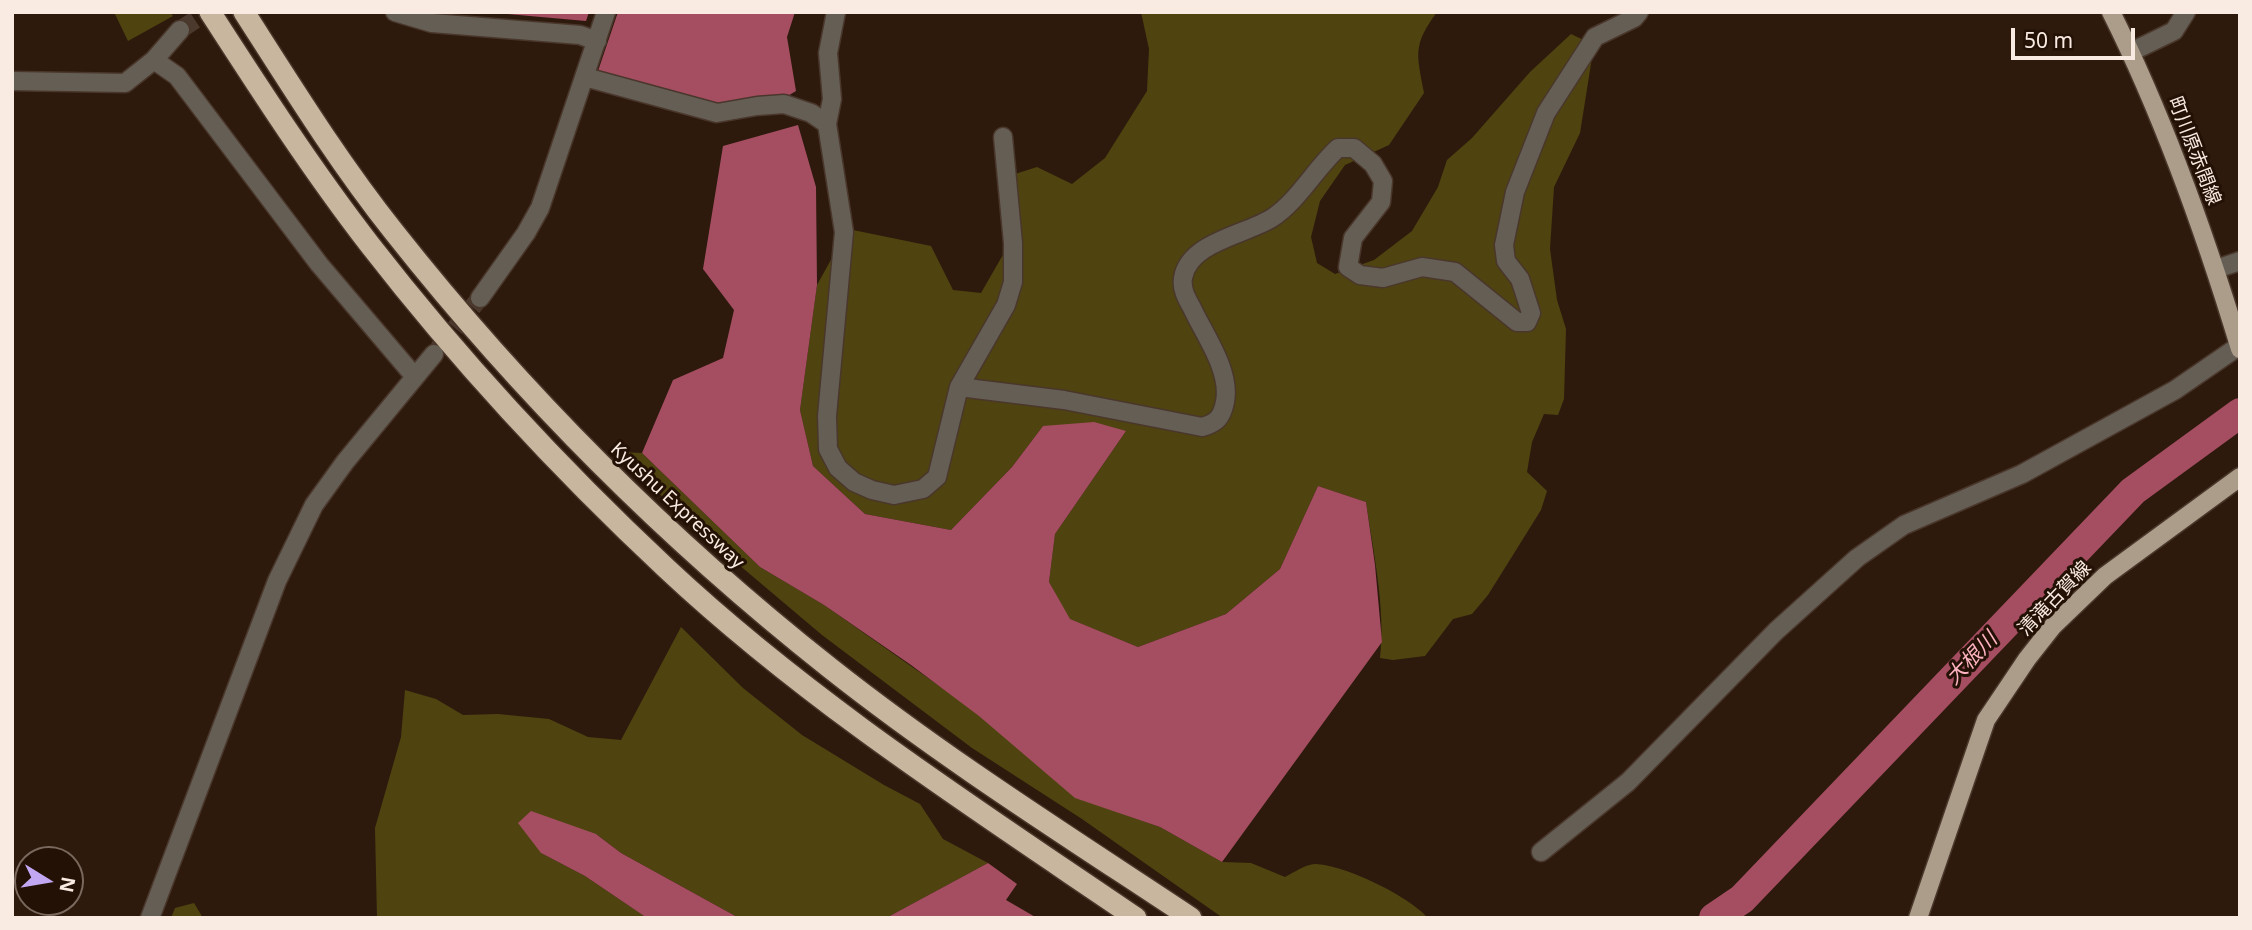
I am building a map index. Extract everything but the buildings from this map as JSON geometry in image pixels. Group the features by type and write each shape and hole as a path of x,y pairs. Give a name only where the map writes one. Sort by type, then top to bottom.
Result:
{"highway":[{"path":"210,12 283,125 369,244 437,328 491,392 659,561 822,698 904,759 1136,918"},
{"name":"Kyushu Expressway","path":"244,12 310,116 392,230 512,373 624,490 751,604 830,669 916,734 1191,918"}],"main road":[{"name":"町川原赤間線","path":"2111,12 2131,51 2181,169 2216,269 2239,347"},
{"name":"清滝古賀線","path":"1918,918 1986,720 2027,659 2053,626 2105,576 2240,477"}],"street":[{"path":"395,12 432,23 580,34 597,41"},
{"path":"480,298 527,233 540,208 606,12"},
{"path":"836,12 828,53 832,99 827,124 844,232 827,416 828,449 838,468 854,482 872,490 894,495 923,489 937,477 959,387 1001,314 1013,282 1013,243 1003,136"},
{"path":"959,387 1064,400 1202,427 1215,423 1223,414 1227,390 1220,365 1185,294 1182,280 1188,264 1200,251 1273,217 1338,148 1354,148 1373,164 1382,181 1381,202 1353,238 1348,267 1360,275 1383,278 1422,267 1455,272 1517,322 1527,322 1531,313 1520,279 1506,261 1504,245 1515,192 1546,113 1595,37 1634,18 1639,12"},
{"path":"2131,51 2174,32 2186,12"},
{"path":"12,81 125,83 154,60 180,30"},
{"path":"154,60 177,76 319,264 415,377"},
{"path":"584,77 717,113 784,104 811,113 827,124"},
{"path":"2216,269 2240,261"},
{"path":"1541,852 1628,782 1776,631 1857,558 1904,525 2022,474 2175,390 2239,347"},
{"path":"150,918 277,581 314,505 345,462 434,354"}],"shaded area":[{"path":"114,12 170,12 173,16 128,41"},
{"path":"485,12 589,12 586,21"},
{"path":"618,12 795,12 787,37 796,91 786,97 715,105 598,71"},
{"path":"1141,12 1437,12 1423,34 1418,51 1424,93 1389,145 1345,165 1320,201 1311,237 1317,263 1335,274 1374,260 1412,231 1438,187 1447,160 1472,138 1530,72 1571,34 1594,45 1580,133 1554,187 1550,249 1557,300 1566,329 1564,399 1558,415 1544,414 1532,442 1527,472 1547,491 1541,510 1488,595 1472,614 1453,619 1425,656 1393,660 1380,658 1380,600 1366,502 1318,486 1280,569 1226,614 1138,647 1069,619 1049,582 1055,534 1126,431 1043,426 1012,467 951,530 865,514 813,466 800,410 817,285 848,229 931,246 953,290 981,293 1004,253 1015,174 1037,167 1072,184 1105,158 1147,91 1149,49"},
{"path":"798,125 816,187 817,285 800,410 813,466 865,514 951,530 1012,467 1043,426 1094,422 1126,431 1055,534 1049,582 1070,619 1138,647 1226,614 1280,569 1318,486 1366,502 1382,642 1222,862 1160,827 1075,798 979,716 911,665 824,605 760,567 642,453 673,380 723,358 734,310 703,269 723,146"},
{"path":"619,452 642,453 760,567 824,605 1120,813 1160,827 1222,862 1251,863 1285,877 1311,864 1343,870 1376,883 1407,900 1428,918 1223,918 1082,819 972,748 822,635 680,515"},
{"path":"681,627 743,688 802,735 920,804 943,839 988,863 886,918 739,918 621,853 596,834 541,853 585,876 647,918 377,918 375,828 401,737 405,690 436,699 463,715 498,714 549,719 588,737 621,740"},
{"path":"531,811 596,834 621,853 739,918 647,918 585,876 541,853 518,823"},
{"path":"988,863 1017,884 1006,900 1037,918 886,918"},
{"path":"194,903 203,918 171,918 175,908"}],"waterway":[{"name":"大根川","path":"1714,918 1742,899 2133,491 2240,413"}],"tunnel":[{"path":"180,30 207,12"},
{"path":"438,349 480,298"}]}
